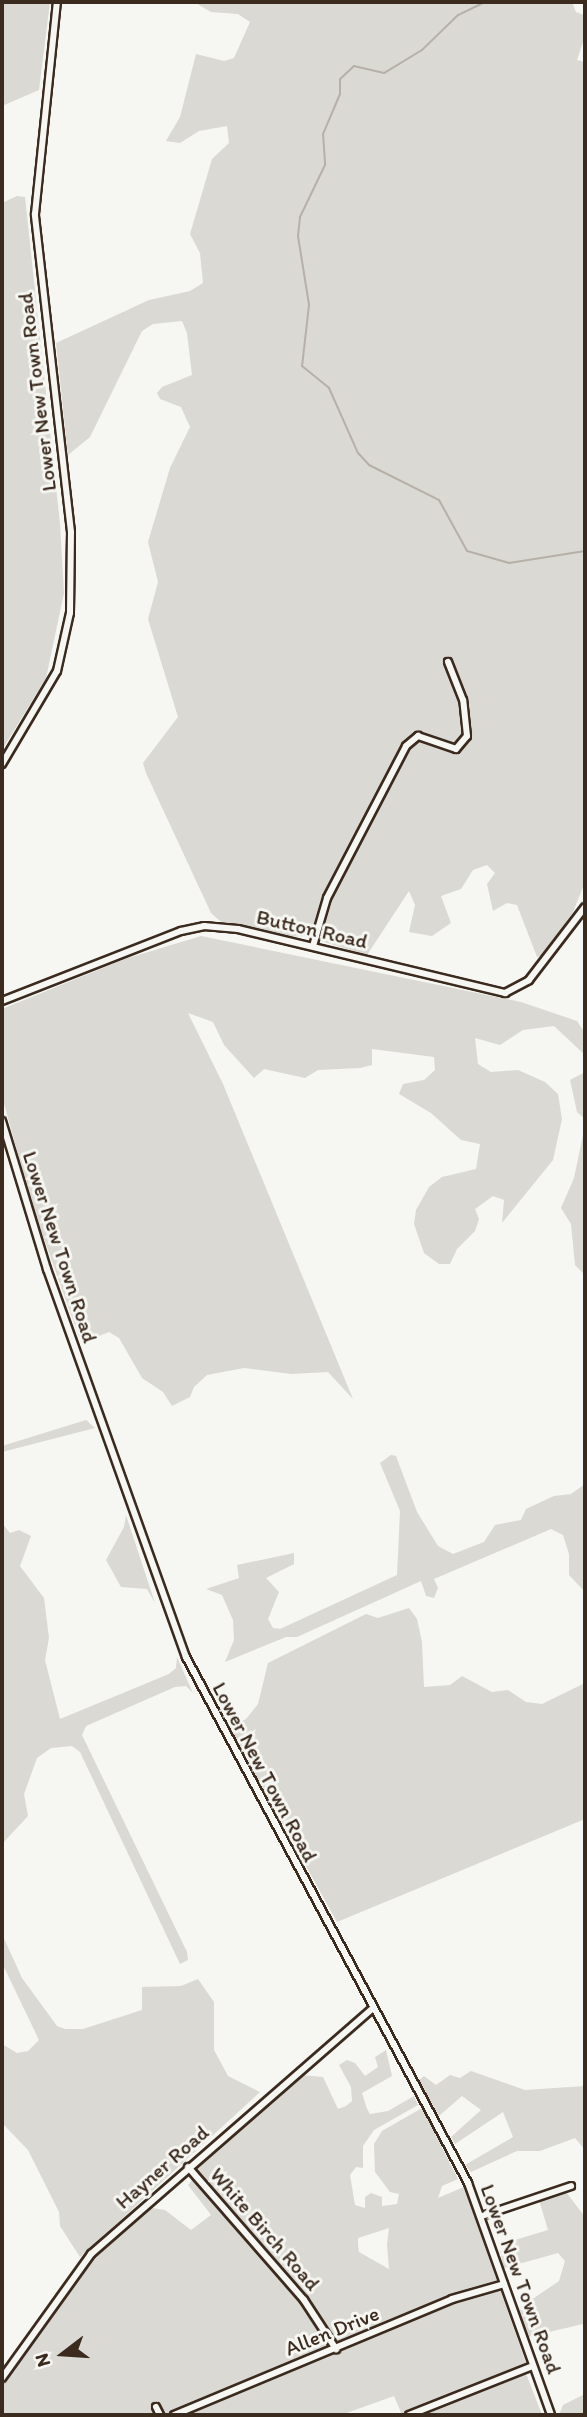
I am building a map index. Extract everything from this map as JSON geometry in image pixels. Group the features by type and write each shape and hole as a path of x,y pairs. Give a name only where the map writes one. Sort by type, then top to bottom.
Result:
{"street":[{"name":"Lower New Town Road","path":"2,764 57,671 67,640 71,602 71,532 35,214 36,166 57,2"},
{"path":"313,946 327,898 406,746 418,736 456,749 467,736 463,700 448,662"},
{"name":"Button Road","path":"2,1001 181,931 204,926 313,946 505,993 529,980 585,907"},
{"name":"Lower New Town Road","path":"2,1121 47,1269 186,1657 482,2216 551,2415"},
{"name":"Hayner Road","path":"2,2378 91,2254 373,2008"},
{"name":"White Birch Road","path":"188,2167 304,2300 336,2349"},
{"path":"482,2216 570,2186"},
{"name":"Allen Drive","path":"173,2415 452,2299 505,2284"},
{"path":"409,2415 533,2366"},
{"path":"156,2407 160,2415"}],"shaded area":[{"path":"2,2 50,2 39,90 2,106"},
{"path":"194,2 572,2 576,12 584,15 585,36 577,60 585,62 585,882 573,912 544,955 537,957 517,905 507,903 493,911 487,884 495,873 487,865 473,870 461,889 441,896 451,923 432,936 409,932 415,905 409,891 367,955 304,936 286,937 220,921 211,913 146,773 143,763 178,717 148,619 158,582 148,542 170,468 190,427 181,407 160,399 157,393 162,387 192,375 187,333 182,321 153,324 142,331 90,437 68,455 56,343 149,300 190,291 203,283 200,253 190,234 212,159 229,143 227,126 199,131 180,143 166,141 180,117 196,54 224,61 234,58 250,22 238,14 211,12"},
{"path":"17,196 25,197 60,524 64,593 46,678 2,750 2,203"},
{"path":"201,936 521,1002 577,1021 585,1033 585,1055 554,1026 523,1030 500,1045 475,1038 478,1064 491,1072 518,1070 545,1082 558,1094 562,1119 553,1160 502,1223 504,1200 493,1196 475,1209 479,1219 475,1231 457,1249 450,1264 439,1264 424,1253 414,1224 416,1210 429,1187 442,1177 476,1169 480,1144 461,1140 431,1113 399,1094 403,1084 424,1080 435,1070 434,1057 372,1049 372,1065 360,1068 318,1070 305,1078 264,1069 254,1078 224,1045 213,1022 188,1013 223,1084 353,1399 328,1372 291,1374 244,1368 207,1375 194,1387 190,1397 172,1406 163,1392 142,1378 119,1338 109,1332 84,1342 79,1337 31,1202 2,1096 2,1009 125,959"},
{"path":"585,1072 585,1119 577,1112 570,1080"},
{"path":"585,1125 585,1275 575,1265 571,1224 561,1208 574,1178"},
{"path":"86,1420 95,1428 2,1452 2,1446"},
{"path":"391,1455 396,1456 417,1512 438,1546 453,1554 484,1542 495,1525 521,1520 526,1509 554,1496 571,1494 585,1484 585,1592 569,1575 569,1554 563,1535 551,1529 434,1579 438,1588 434,1598 426,1596 421,1581 297,1637 286,1637 225,1662 234,1640 233,1620 222,1595 206,1589 239,1578 237,1565 294,1553 294,1564 266,1578 279,1592 268,1619 273,1628 280,1629 397,1575 400,1511 380,1463"},
{"path":"126,1515 155,1603 147,1589 121,1587 106,1560 124,1527"},
{"path":"2,1523 10,1533 19,1530 31,1536 20,1566 44,1598 49,1638 45,1660 60,1719 169,1674 176,1668 177,1657 193,1693 186,1686 175,1687 86,1726 82,1735 187,1952 188,1960 180,1964 80,1752 72,1746 51,1748 37,1758 24,1794 28,1816 2,1844"},
{"path":"409,1608 417,1619 422,1642 424,1687 450,1685 462,1676 492,1692 508,1690 526,1702 542,1704 585,1683 585,1819 337,1922 229,1727 246,1719 258,1704 268,1663 366,1614 378,1618"},
{"path":"2,1934 22,1978 57,2026 65,2029 83,2029 142,2010 142,1987 181,1986 198,1979 214,2002 214,2050 228,2076 260,2092 80,2257 60,2226 59,2212 28,2150 2,2123 2,2044 17,2053 28,2051 39,2040 2,1963"},
{"path":"386,2050 392,2076 362,2093 370,2114 388,2111 414,2096 418,2105 374,2130 363,2146 363,2168 356,2167 350,2175 355,2205 365,2208 365,2197 371,2193 382,2197 382,2206 397,2204 399,2194 390,2192 375,2172 374,2144 382,2131 422,2108 458,2179 442,2186 438,2198 464,2187 527,2366 402,2415 394,2396 341,2415 2,2415 2,2386 72,2283 102,2248 152,2208 165,2210 191,2230 211,2215 188,2185 193,2179 337,2345 307,2297 193,2168 301,2075 323,2077 338,2109 346,2106 352,2101 351,2087 339,2065 347,2060 355,2063 365,2076 378,2067 375,2057","holes":["389,2228 389,2269 359,2252 358,2238"]},
{"path":"471,2071 525,2090 585,2086 585,2150 575,2138 540,2151 517,2151 471,2172 465,2165 513,2137 503,2112 455,2144 451,2137 481,2110 462,2096 439,2116 419,2080 424,2076 436,2085 450,2075 460,2078"},
{"path":"566,2192 585,2217 585,2330 583,2324 528,2337 518,2309 559,2281 565,2261 558,2253 504,2268 500,2251 515,2240 548,2230 539,2200"},
{"path":"521,2373 527,2376 542,2415 416,2415"},
{"path":"585,2394 585,2415 559,2415 563,2405"}],"waterway":[{"path":"485,2 458,15 422,50 384,73 354,66 340,79 340,94 323,134 325,165 300,217 298,236 309,305 302,366 329,388 358,453 369,465 439,500 467,551 509,563 585,551"}]}
